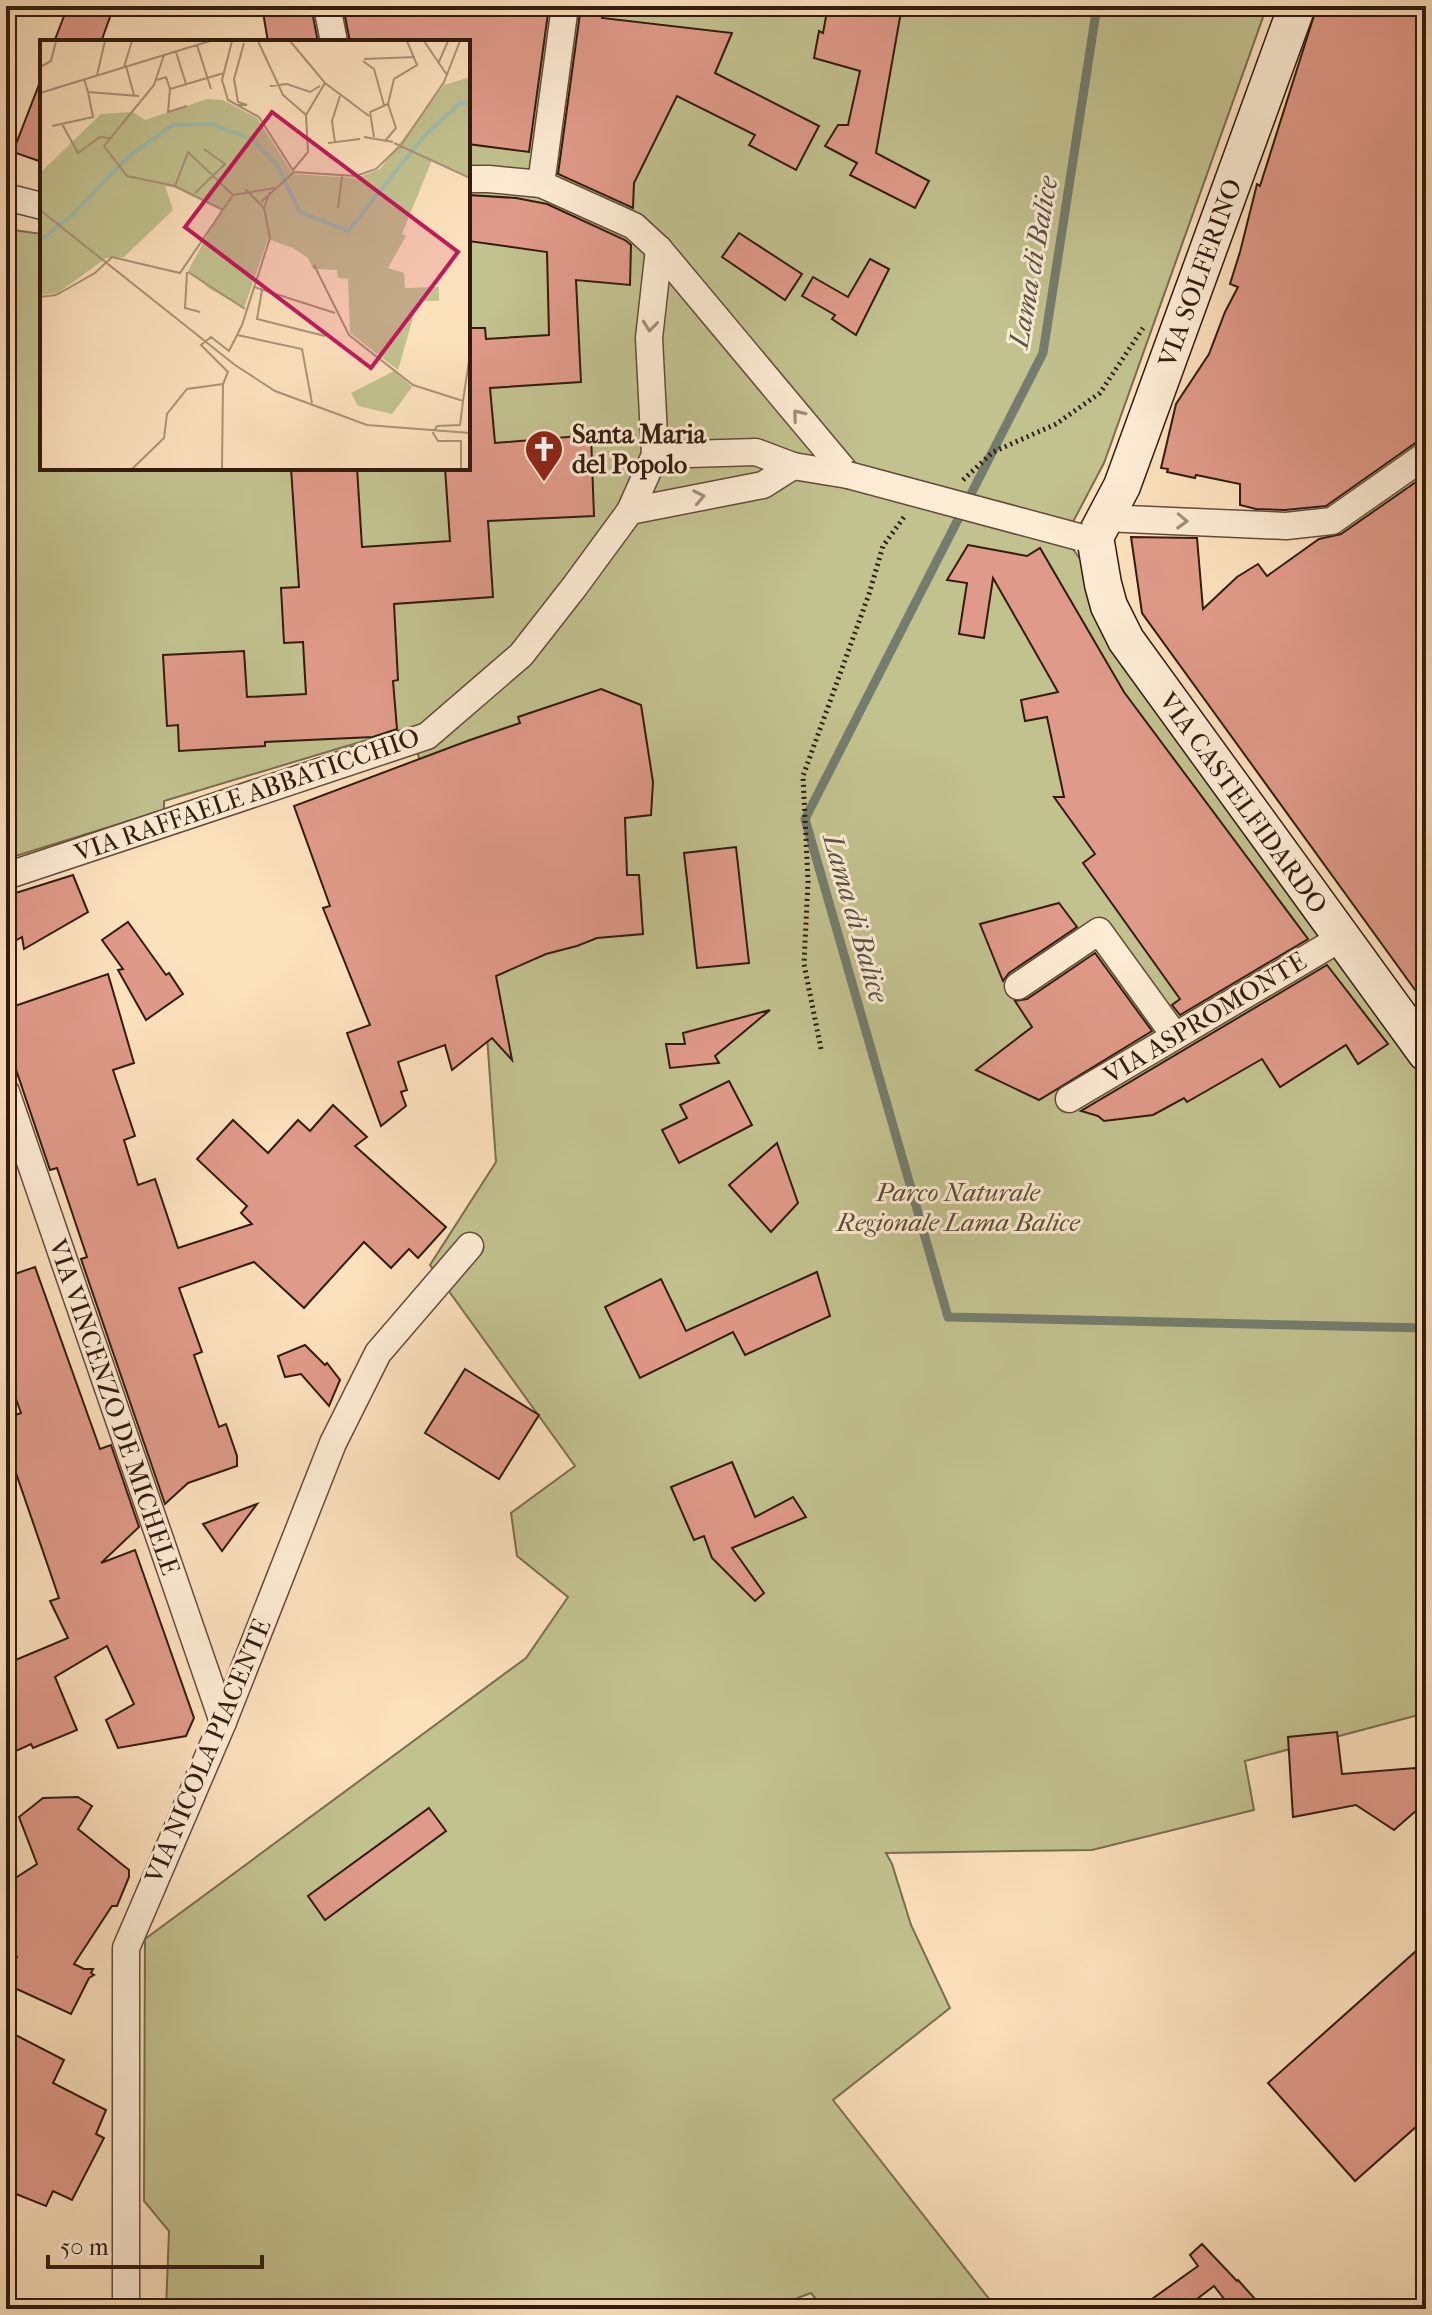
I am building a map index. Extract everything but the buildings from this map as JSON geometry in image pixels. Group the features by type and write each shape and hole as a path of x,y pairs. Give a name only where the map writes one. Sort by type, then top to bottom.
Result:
{"street":[{"path":"327,6 334,40"},
{"path":"541,184 565,6"},
{"name":"VIA SOLFERINO","path":"1093,530 1122,486 1297,6"},
{"path":"470,179 541,184 634,226 659,249 848,475"},
{"path":"6,197 40,206"},
{"path":"659,249 649,338 655,455 756,452 793,466 848,475 1093,530 1286,526 1332,521 1426,455"},
{"name":"VIA RAFFAELE ABBATICCHIO","path":"6,876 427,736 521,655 630,511 655,455"},
{"path":"630,511 763,485 793,466"},
{"name":"VIA CASTELFIDARDO","path":"1093,530 1109,606 1126,640 1426,1053"},
{"path":"1018,986 1099,931 1175,1036"},
{"name":"VIA ASPROMONTE","path":"1069,1099 1341,938"},
{"name":"VIA VINCENZO DE MICHELE","path":"6,1092 223,1722"},
{"name":"VIA NICOLA PIACENTE","path":"126,2309 126,1948 223,1722 333,1443 378,1353 470,1246"}],"path":[{"path":"970,475 993,452 1056,424 1100,393 1143,329 1148,314"},
{"path":"821,1049 804,964 808,881 803,776 869,594 883,546 900,520"}],"green space":[{"name":"Parco Naturale Regionale Lama Balice","path":"318,6 1267,6 1104,463 1065,537 1426,1070 1426,1713 1245,1761 1254,1810 1092,1850 886,1853 911,1925 950,2008 833,2100 997,2309 824,2309 811,2293 768,2309 166,2309 169,2231 144,2201 145,1939 526,1658 568,1597 517,1556 511,1513 575,1466 430,1265 496,1162 483,980 410,727 164,801 164,810 6,859 6,229 40,234 40,470 470,470 470,40 325,40"}],"waterway":[{"name":"Lama di Balice","path":"1097,6 1043,353 805,819 948,1317 1426,1328"}],"place":[{"name":"Santa Maria del Popolo","path":"544,483"}]}
